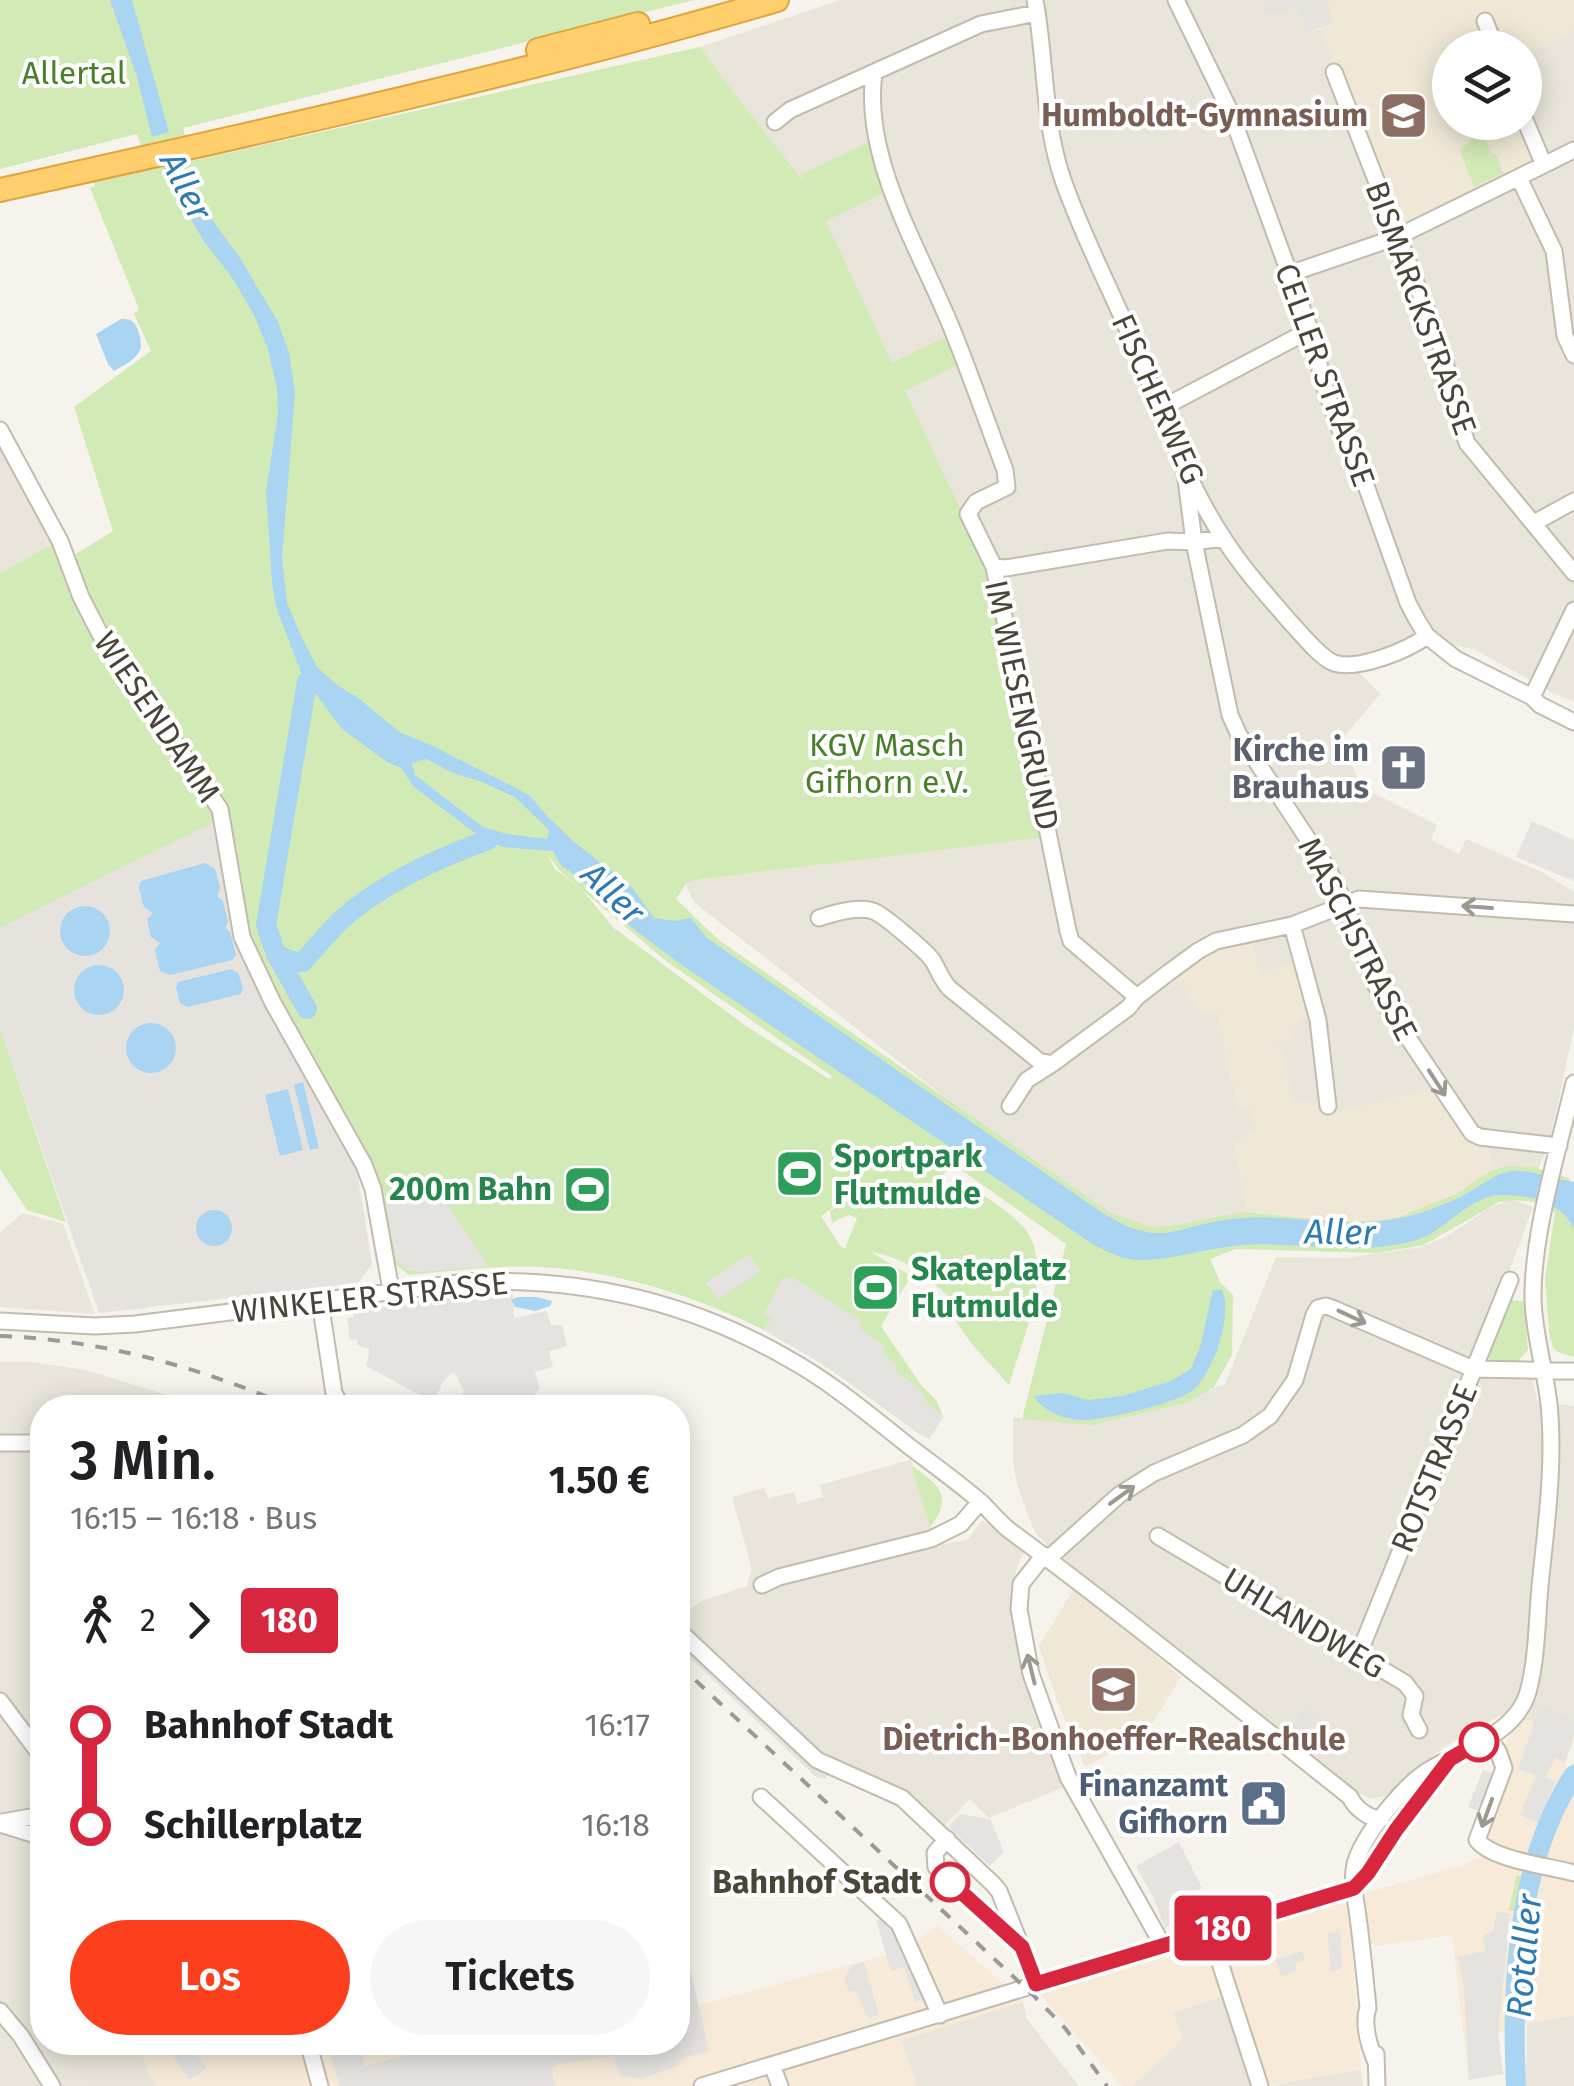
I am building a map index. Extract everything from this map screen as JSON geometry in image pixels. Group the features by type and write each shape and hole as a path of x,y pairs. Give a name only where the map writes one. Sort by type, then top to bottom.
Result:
{"highway":[{"path":"189,142 722,0"},
{"path":"0,190 145,152 518,72 777,0"},
{"path":"0,179 145,152"}],"street":[{"name":"CELLER STRASSE","path":"1176,0 1230,110 1310,330 1326,391 1346,446 1364,480 1408,603 1427,636 1456,659 1574,722"},
{"path":"775,122 790,110 981,24 1036,7"},
{"name":"FISCHERWEG","path":"1036,7 1062,178 1184,467 1223,538 1259,586 1333,663 1366,662 1396,653 1427,636"},
{"path":"1485,21 1489,30"},
{"name":"BISMARCKSTRASSE","path":"1334,72 1443,352 1467,443 1574,573"},
{"name":"IM WIESENGRUND","path":"874,73 874,120 893,194 954,332 1004,470 1006,487 976,502 968,514 994,568 1068,931 1072,941 1137,998"},
{"path":"1533,140 1544,165"},
{"path":"1289,274 1397,237 1574,150"},
{"path":"1519,178 1554,251 1565,336 1574,355"},
{"path":"1162,408 1310,330"},
{"name":"WIESENDAMM","path":"0,430 60,541 100,634 220,809 242,936 273,1003 364,1166 373,1189 391,1290"},
{"name":"MASCHSTRASSE","path":"1184,467 1194,542 1230,715 1239,735 1329,871 1388,1008 1472,1134 1559,1146"},
{"path":"1534,523 1574,501"},
{"path":"994,568 1168,541 1223,538"},
{"path":"1532,697 1574,610"},
{"name":"CELLER STRASSE","path":"1532,697 1544,698 1574,712"},
{"path":"1010,1106 1027,1080 1216,940 1292,925 1360,899 1574,914"},
{"path":"819,918 866,910 878,914 932,959 949,988 1038,1060 1052,1064"},
{"path":"1292,925 1318,1020 1328,1106"},
{"path":"1377,2086 1377,2031 1368,2008 1354,1888 1357,1858 1381,1819 1420,1777 1516,1716 1528,1693 1551,1444 1533,1300 1534,1270 1574,1083"},
{"name":"WINKELER STRASSE","path":"0,1321 123,1325 391,1290 522,1280 563,1283 653,1300 697,1316 791,1360 868,1414 1350,1797 1353,1804 1396,1830"},
{"name":"ROTSTRASSE","path":"1358,1656 1510,1280"},
{"path":"320,1301 335,1395"},
{"path":"1160,1946 1068,1777 1032,1674 1018,1609 1021,1584 1046,1556 1119,1496 1154,1473 1244,1435 1270,1416 1295,1380 1318,1308 1332,1308 1473,1370 1574,1370"},
{"path":"0,1444 30,1443"},
{"path":"762,1585 779,1577 931,1539 961,1524 980,1502"},
{"name":"UHLANDWEG","path":"1158,1536 1404,1683 1415,1696 1411,1715 1419,1730"},
{"path":"690,1641 818,1760 902,1798 947,1839 998,1891 1036,1984"},
{"path":"0,1701 30,1741"},
{"path":"1488,1737 1504,1768 1477,1840 1482,1847 1574,1872"},
{"path":"702,2086 1354,1888 1450,1759"},
{"path":"761,1797 898,1924 940,2015"},
{"path":"0,1823 30,1817"},
{"path":"0,1823 30,1832"},
{"path":"947,1839 935,1852 936,1867 1022,1947"},
{"path":"1210,1932 1260,2086"},
{"path":"0,2011 21,2036 30,2054"},
{"path":"30,2055 44,2083"},
{"path":"312,2055 320,2086"},
{"path":"772,2065 780,2086"}],"shaded area":[{"path":"840,0 1259,0 1268,16 1296,9 1307,33 1321,29 1403,224 1545,156 1538,140 1542,140 1542,46 1574,30 1574,702 1474,649 1409,637 1356,669 1380,694 1342,739 1361,787 1437,825 1431,840 1459,854 1466,839 1544,873 1574,892 1574,1028 1550,1139 1537,1173 1375,1221 1259,1213 1166,1230 1147,1229 1111,1214 978,1123 695,903 684,882 1045,837 855,304 778,154 700,47"},
{"path":"1259,0 1327,0 1334,23 1307,33 1296,9 1268,16"},
{"name":"Humboldt-Gymnasium","path":"1327,0 1574,0 1574,30 1542,46 1542,30 1432,30 1432,140 1539,140 1546,156 1402,224 1321,29 1334,23"},
{"path":"0,448 55,543 0,573"},
{"path":"215,821 269,1008 357,1170 372,1264 359,1282 99,1313 0,1028 0,928"},
{"path":"1532,821 1574,840 1574,881 1516,857"},
{"path":"1252,938 1261,973 1297,962 1313,1017 1301,1020 1292,1039 1279,1042 1294,1103 1323,1100 1326,1114 1432,1088 1465,1140 1487,1146 1495,1175 1458,1197 1399,1218 1375,1221 1248,1214 1233,1143 1255,1129 1248,1108 1238,1109 1216,1013 1198,1009 1176,975 1206,949"},
{"path":"417,1186 419,1193 438,1191 488,1266 419,1272 408,1270 396,1260 385,1198 393,1197 393,1190"},
{"path":"1511,1199 1533,1207 1470,1377 1532,1377 1537,1401 1574,1406 1574,1727 1499,1716 1444,1747 1384,1797 1369,1798 1078,1576 1035,1533 1017,1485 1013,1418 1063,1419 1160,1408 1225,1384 1276,1257 1345,1258 1421,1247"},
{"path":"23,1213 63,1224 95,1314 0,1307 0,1233"},
{"path":"749,1254 760,1271 718,1300 706,1283"},
{"path":"790,1276 862,1321 859,1328 885,1347 882,1353 897,1365 896,1370 943,1417 929,1439 831,1369 764,1330 771,1319 764,1314 783,1277"},
{"path":"144,1293 148,1308 105,1312 103,1297"},
{"path":"463,1294 513,1294 514,1318 547,1311 551,1325 562,1325 567,1346 549,1351 553,1367 535,1372 540,1390 536,1395 462,1395 464,1391 454,1372 437,1395 420,1395 366,1366 370,1349 357,1345 357,1339 350,1340 347,1318 354,1317 353,1311"},
{"path":"0,1362 31,1362 86,1370 166,1395 30,1395 30,2055 143,2055 157,2086 0,2086"},
{"path":"913,1459 911,1465 939,1545 967,1540 982,1520 1025,1549 1016,1570 1012,1613 1047,1745 1064,1787 989,1818 970,1799 942,1828 816,1754 821,1747 690,1624 690,1610 699,1602 747,1586 752,1569 732,1497 764,1488 768,1498 794,1492 798,1504 823,1497 820,1485"},
{"name":"Dietrich-Bonhoeffer-Realschule","path":"1075,1587 1181,1677 1154,1721 1124,1747 1085,1767 1039,1646"},
{"path":"690,1624 822,1748 816,1754 690,1634"},
{"path":"690,1648 831,1773 824,1779 815,1776 690,1658"},
{"path":"1307,1704 1324,1716 1315,1727 1319,1731 1305,1748 1288,1735"},
{"path":"1540,1706 1574,1719 1574,1735 1565,1763 1555,1758 1546,1777 1555,1782 1538,1823 1520,1815 1536,1775 1518,1769"},
{"path":"1525,1720 1574,1727 1574,1740 1565,1762 1574,1784 1574,2015 1498,2033 1503,2074 1469,2080 1452,1935 1377,1946 1370,1943 1365,1893 1464,1865 1483,1855 1510,1764 1505,1741"},
{"path":"1483,1770 1499,1776 1484,1813 1468,1807"},
{"path":"960,1814 990,1819 1004,1852 990,1866 948,1827"},
{"name":"Finanzamt Gifhorn","path":"1179,1842 1202,1888 1168,1907 1173,1924 1165,1928 1136,1866"},
{"path":"1343,1903 1349,1908 1361,2070 1264,2086 1232,1992 1173,2013 1183,2039 1132,2086 1122,2086 1038,1992 1332,1904"},
{"path":"1497,1911 1510,1914 1498,2033 1503,2074 1469,2080 1464,1990 1458,1957 1486,1951 1482,1936 1493,1931"},
{"path":"886,1917 894,1924 928,1998 915,2002 904,1967 891,1971 876,1920"},
{"path":"937,1925 1023,2002 901,2040 917,2086 157,2086 143,2055 690,2055 690,1978 699,2005 906,1950"},
{"path":"1340,1931 1342,1968 1331,1972 1327,1934"},
{"path":"1302,1951 1305,1960 1295,1963 1297,1971 1281,1976 1276,1960"},
{"path":"864,1962 879,2015 868,2018 855,1990 849,1992 844,1978 852,1965"},
{"path":"690,1969 709,2051 683,2058 675,2067 640,2079 620,2076 613,2056 558,2064 551,2068 556,2086 340,2086 331,2055 362,2055 365,2066 408,2055 690,2055"},
{"path":"1233,1992 1264,2086 1132,2086 1183,2039 1173,2013"},
{"path":"1023,2002 1027,2019 1079,2086 917,2086 901,2040"},
{"path":"1574,2015 1574,2086 1526,2086 1527,2024"},
{"path":"173,2055 197,2055 207,2068 189,2080"},
{"path":"1361,2070 1363,2086 1271,2086 1317,2076"}],"green space":[{"path":"0,0 694,0 183,128 192,161 700,47 804,182 802,174 871,141 883,193 826,221 892,363 948,336 960,364 905,391 994,572 1046,837 697,880 687,882 676,899 719,940 1109,1212 1150,1227 1243,1212 1375,1221 1399,1217 1456,1194 1505,1166 1532,1167 1569,1178 1574,1191 1574,1357 1553,1348 1549,1332 1545,1279 1555,1212 1534,1202 1515,1200 1499,1202 1424,1245 1377,1253 1236,1249 1210,1259 1220,1282 1233,1295 1232,1355 1214,1387 1186,1403 1092,1425 1022,1419 1066,1244 953,1164 923,1196 966,1184 1008,1213 1023,1226 1035,1250 1036,1288 1009,1385 963,1332 947,1295 912,1268 871,1252 911,1276 881,1326 921,1385 937,1401 943,1417 929,1439 826,1366 782,1340 681,1296 609,1276 539,1267 409,1275 390,1260 377,1185 275,1003 249,930 228,815 0,928 0,573 55,543 71,557 113,531 74,407 151,351 134,314 139,309 90,188 95,186 94,182 149,169 137,134 0,169","holes":["547,854 562,873 666,961 833,1077 829,1079 746,1026 614,928 582,890 555,869","850,1196 830,1211 832,1223 848,1215 857,1218 847,1249 841,1247 821,1216"]},
{"path":"1470,140 1486,140 1503,173 1474,187 1460,151"},
{"path":"0,1028 66,1222 27,1210 0,1169"},
{"path":"1510,1300 1524,1301 1528,1350 1518,1361 1490,1362 1488,1354"},
{"path":"911,1465 940,1492 941,1507 930,1527"},
{"path":"1574,1762 1574,1785 1545,1846 1535,1882 1526,1939 1522,2086 1510,2086 1510,1999 1518,1913 1509,1910 1516,1876 1524,1876 1538,1826"}],"water":[{"path":"110,0 132,0 169,132 152,137 137,77"},
{"name":"Aller","path":"176,161 277,320 289,352 295,393 282,558 287,602 317,667 337,685 401,733 529,795 574,842 631,886 654,918 691,918 707,938 1085,1201 1129,1227 1163,1233 1236,1219 1395,1219 1437,1207 1500,1174 1514,1171 1574,1182 1574,1228 1553,1206 1524,1196 1502,1195 1479,1201 1428,1235 1394,1245 1349,1248 1257,1244 1150,1260 1115,1255 1094,1245 679,963 623,921 589,886 561,865 553,851 503,847 479,836 414,787 401,768 341,728 302,675 276,607 272,582 266,492 278,414 268,349 254,315 203,240 162,164","holes":["426,759 515,797 549,830 547,839 483,827 415,775 412,763"]},
{"path":"121,319 135,325 141,347 135,357 114,371 96,334"},
{"path":"205,863 215,869 220,888 217,896 223,901 228,922 225,928 230,932 236,955 232,960 170,975 160,971 155,950 160,943 151,937 147,920 153,913 144,907 141,881"},
{"path":"85,906 102,914 110,931 102,948 85,956 68,948 60,931 68,914"},
{"path":"99,965 116,973 124,990 116,1007 99,1015 82,1007 74,990 82,973"},
{"path":"231,969 238,973 241,994 188,1007 180,1003 178,982"},
{"path":"151,1023 168,1031 176,1048 168,1065 151,1073 134,1065 126,1048 134,1031"},
{"path":"303,1082 319,1148 310,1150 294,1085"},
{"path":"288,1089 303,1150 280,1156 265,1095"},
{"path":"214,1210 227,1215 232,1228 227,1241 214,1246 201,1241 196,1228 201,1215"},
{"path":"1213,1290 1222,1290 1225,1300 1220,1342 1201,1382 1185,1395 1143,1409 1088,1420 1058,1415 1034,1396 1063,1393 1088,1400 1122,1396 1171,1381 1191,1369"},
{"path":"517,1297 552,1301 550,1306 535,1311 515,1307 511,1300"}],"waterway":[{"path":"307,682 266,925 276,954 307,1009"},
{"path":"276,954 303,962 341,920 374,895 430,864 488,840"},
{"name":"Rotaller","path":"1516,2086 1517,1966 1529,1885 1555,1809 1574,1775"}],"railway":[{"path":"0,1336 76,1343 150,1358 261,1395"},
{"path":"690,1675 1034,1996 1065,2028 1107,2086"}],"bus line":[{"name":"180","path":"950,1882 1022,1947 1036,1984 1354,1888 1450,1759 1479,1742"}],"place":[{"name":"Humboldt-Gymnasium","path":"1403,115"},
{"name":"Kirche im Brauhaus","path":"1404,768"},
{"name":"Sportpark Flutmulde","path":"799,1174"},
{"name":"200m Bahn","path":"587,1189"},
{"name":"Skateplatz Flutmulde","path":"876,1287"},
{"name":"Dietrich-Bonhoeffer-Realschule","path":"1114,1689"},
{"name":"Finanzamt Gifhorn","path":"1263,1803"},
{"name":"Bahnhof Stadt","path":"950,1882"}],"park label":[{"name":"Allertal","path":"74,73"},
{"name":"KGV Masch Gifhorn e.V.","path":"887,764"}]}
